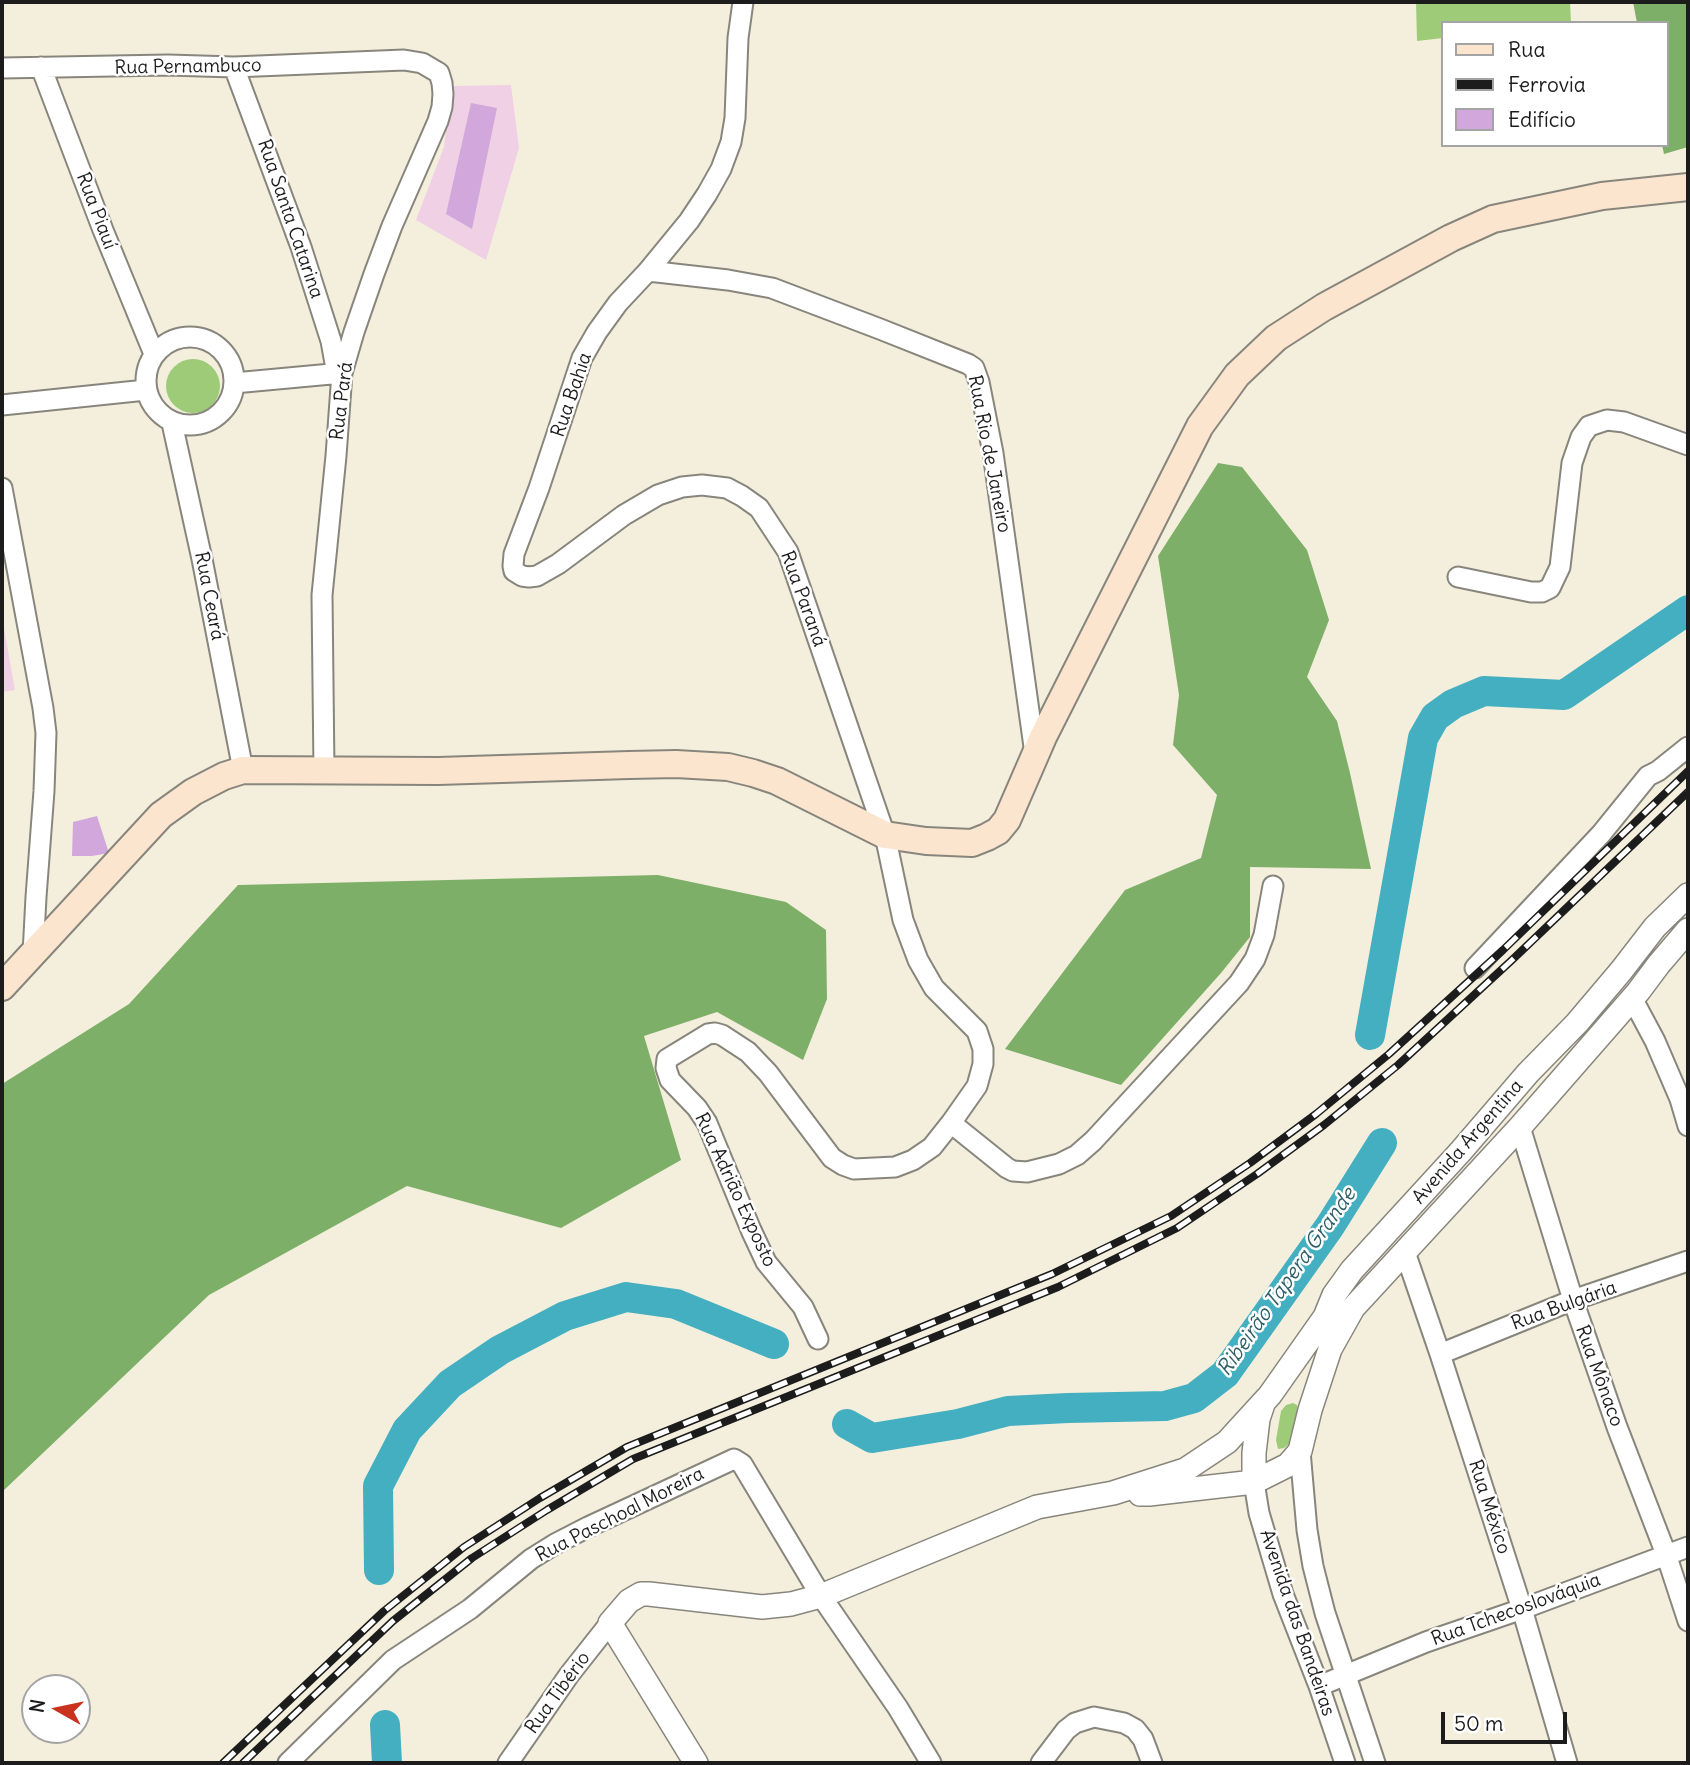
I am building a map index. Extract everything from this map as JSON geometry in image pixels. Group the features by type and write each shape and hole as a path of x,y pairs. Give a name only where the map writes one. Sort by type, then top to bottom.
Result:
{"main road":[{"path":"2,987 161,815 193,792 243,770 438,771 676,764 728,767 777,781 885,835 926,841 972,843 988,837 998,831 1007,820 1035,754 1200,426 1237,374 1276,338 1324,307 1451,238 1493,219 1602,196 1688,187"}],"street":[{"name":"Rua Bahia","path":"522,534 582,358 618,303 689,221 721,169 731,142 735,118 738,38 743,2"},
{"name":"Rua Pará","path":"324,771 322,595 336,456 340,373 392,226 431,140 442,107 442,83 439,73 431,67 411,61 375,62"},
{"name":"Rua Pernambuco","path":"2,68 168,65 234,67 375,62"},
{"name":"Rua Piauí","path":"41,67 154,354"},
{"name":"Rua Santa Catarina","path":"234,67 305,258 340,373"},
{"name":"Rua Rio de Janeiro","path":"648,271 772,288 974,368 993,453 1035,754"},
{"path":"181,337 197,337 212,342 224,353 232,367 234,383 228,403 214,419 200,425 186,426 172,423 160,415 151,404 145,377 154,354 166,343 181,337"},
{"path":"234,383 340,373"},
{"path":"2,405 146,390"},
{"path":"1458,577 1531,592 1542,592 1550,588 1560,567 1572,463 1581,437 1589,426 1607,420 1624,422 1688,445"},
{"name":"Rua Ceará","path":"172,423 202,559 243,770"},
{"name":"Rua Paraná","path":"522,534 514,554 513,566 517,573 529,577 537,576 558,564 624,515 658,495 682,487 702,485 727,488 759,508 788,552 885,835"},
{"path":"2,488 46,733 33,954"},
{"path":"1475,968 1601,834 1648,776 1688,747"},
{"name":"Rua Adrião Exposto","path":"818,1339 803,1307 766,1262 707,1123 697,1108 670,1080 666,1068 667,1059 708,1034 722,1035 748,1052 768,1073 832,1158 854,1169 895,1167 913,1160 932,1147 978,1086 983,1064 982,1049 977,1031 934,988 918,960 903,920 885,835"},
{"path":"951,1124 1013,1171 1027,1171 1059,1164 1077,1155 1239,983 1255,959 1264,935 1273,886"},
{"name":"Avenida Argentina","path":"1270,1394 1325,1317 1335,1295 1352,1270 1528,1073 1577,1023 1649,935 1688,895"},
{"path":"1659,964 1656,950 1648,944 1649,935 1665,942 1682,937"},
{"name":"Avenida Argentina","path":"1300,1451 1330,1349 1353,1308 1520,1127 1682,937"},
{"path":"1632,998 1655,1041 1688,1126"},
{"name":"Rua Mônaco","path":"1520,1127 1573,1300 1688,1621"},
{"name":"Rua México","path":"1405,1252 1522,1609 1567,1763"},
{"name":"Rua Bulgária","path":"1440,1354 1573,1300 1688,1261"},
{"path":"696,1763 610,1623 629,1601 642,1594 649,1594 762,1607 791,1604 821,1596 1037,1507 1112,1493 1185,1470 1227,1442 1270,1394 1287,1385 1303,1392 1309,1401 1310,1410"},
{"path":"1254,1482 1258,1419 1270,1394"},
{"path":"1112,1493 1149,1494 1254,1482 1288,1465 1300,1451"},
{"name":"Avenida das Bandeiras","path":"1300,1451 1313,1566 1325,1613 1375,1763"},
{"name":"Rua Paschoal Moreira","path":"288,1763 393,1661 470,1609 531,1559 588,1527 729,1460 737,1460 742,1464 821,1596 898,1708 931,1763"},
{"name":"Avenida das Bandeiras","path":"1254,1482 1259,1513 1283,1594 1320,1686 1345,1763"},
{"name":"Rua Tchecoslováquia","path":"1320,1686 1426,1642 1688,1547"},
{"name":"Rua Tibério","path":"508,1763 569,1675 610,1623"},
{"path":"1041,1763 1066,1730 1075,1723 1094,1717 1124,1723 1135,1729 1143,1739 1152,1763"}],"shaded area":[{"path":"511,85 519,148 486,260 416,220 444,147 451,86"},
{"path":"2,617 15,690 2,692"}],"green space":[{"path":"1416,2 1570,2 1571,21 1442,21 1442,38 1417,41"},
{"path":"1633,2 1688,2 1688,147 1664,154 1662,147 1669,147 1669,21 1637,21"},
{"path":"193,359 212,367 220,386 212,405 193,413 174,405 166,386 174,367"},
{"path":"1218,463 1242,467 1307,550 1329,620 1307,677 1337,721 1371,869 1250,867 1250,937 1121,1085 1005,1049 1125,890 1201,858 1217,795 1173,745 1179,695 1158,556"},
{"path":"658,875 786,902 826,930 827,999 803,1060 717,1012 644,1036 681,1160 561,1228 407,1186 209,1295 2,1492 2,1084 129,1004 238,885"},
{"path":"1293,1403 1298,1410 1294,1435 1289,1444 1278,1449 1276,1440 1281,1411 1286,1405"}],"building":[{"path":"471,103 497,108 472,229 446,214"},
{"path":"97,816 109,853 72,856 73,822"}],"waterway":[{"name":"Ribeirão Tapera Grande","path":"1370,1035 1423,738 1435,717 1453,704 1484,691 1564,695 1688,610"},
{"name":"Ribeirão Tapera Grande","path":"847,1424 872,1438 958,1424 1008,1411 1165,1406 1194,1398 1225,1374 1330,1226 1382,1143"},
{"name":"Ribeirão Tapera Grande","path":"379,1570 378,1486 407,1430 450,1384 500,1350 565,1316 626,1297 676,1304 774,1344"},
{"name":"Ribeirão Tapera Grande","path":"385,1725 387,1763"}],"railway":[{"path":"223,1763 384,1611 464,1547 627,1447 1052,1274 1171,1216 1250,1163 1316,1114 1389,1054 1503,950 1688,771"},
{"path":"243,1763 393,1621 472,1558 633,1459 1058,1287 1177,1228 1324,1125 1398,1065 1688,792"}]}
